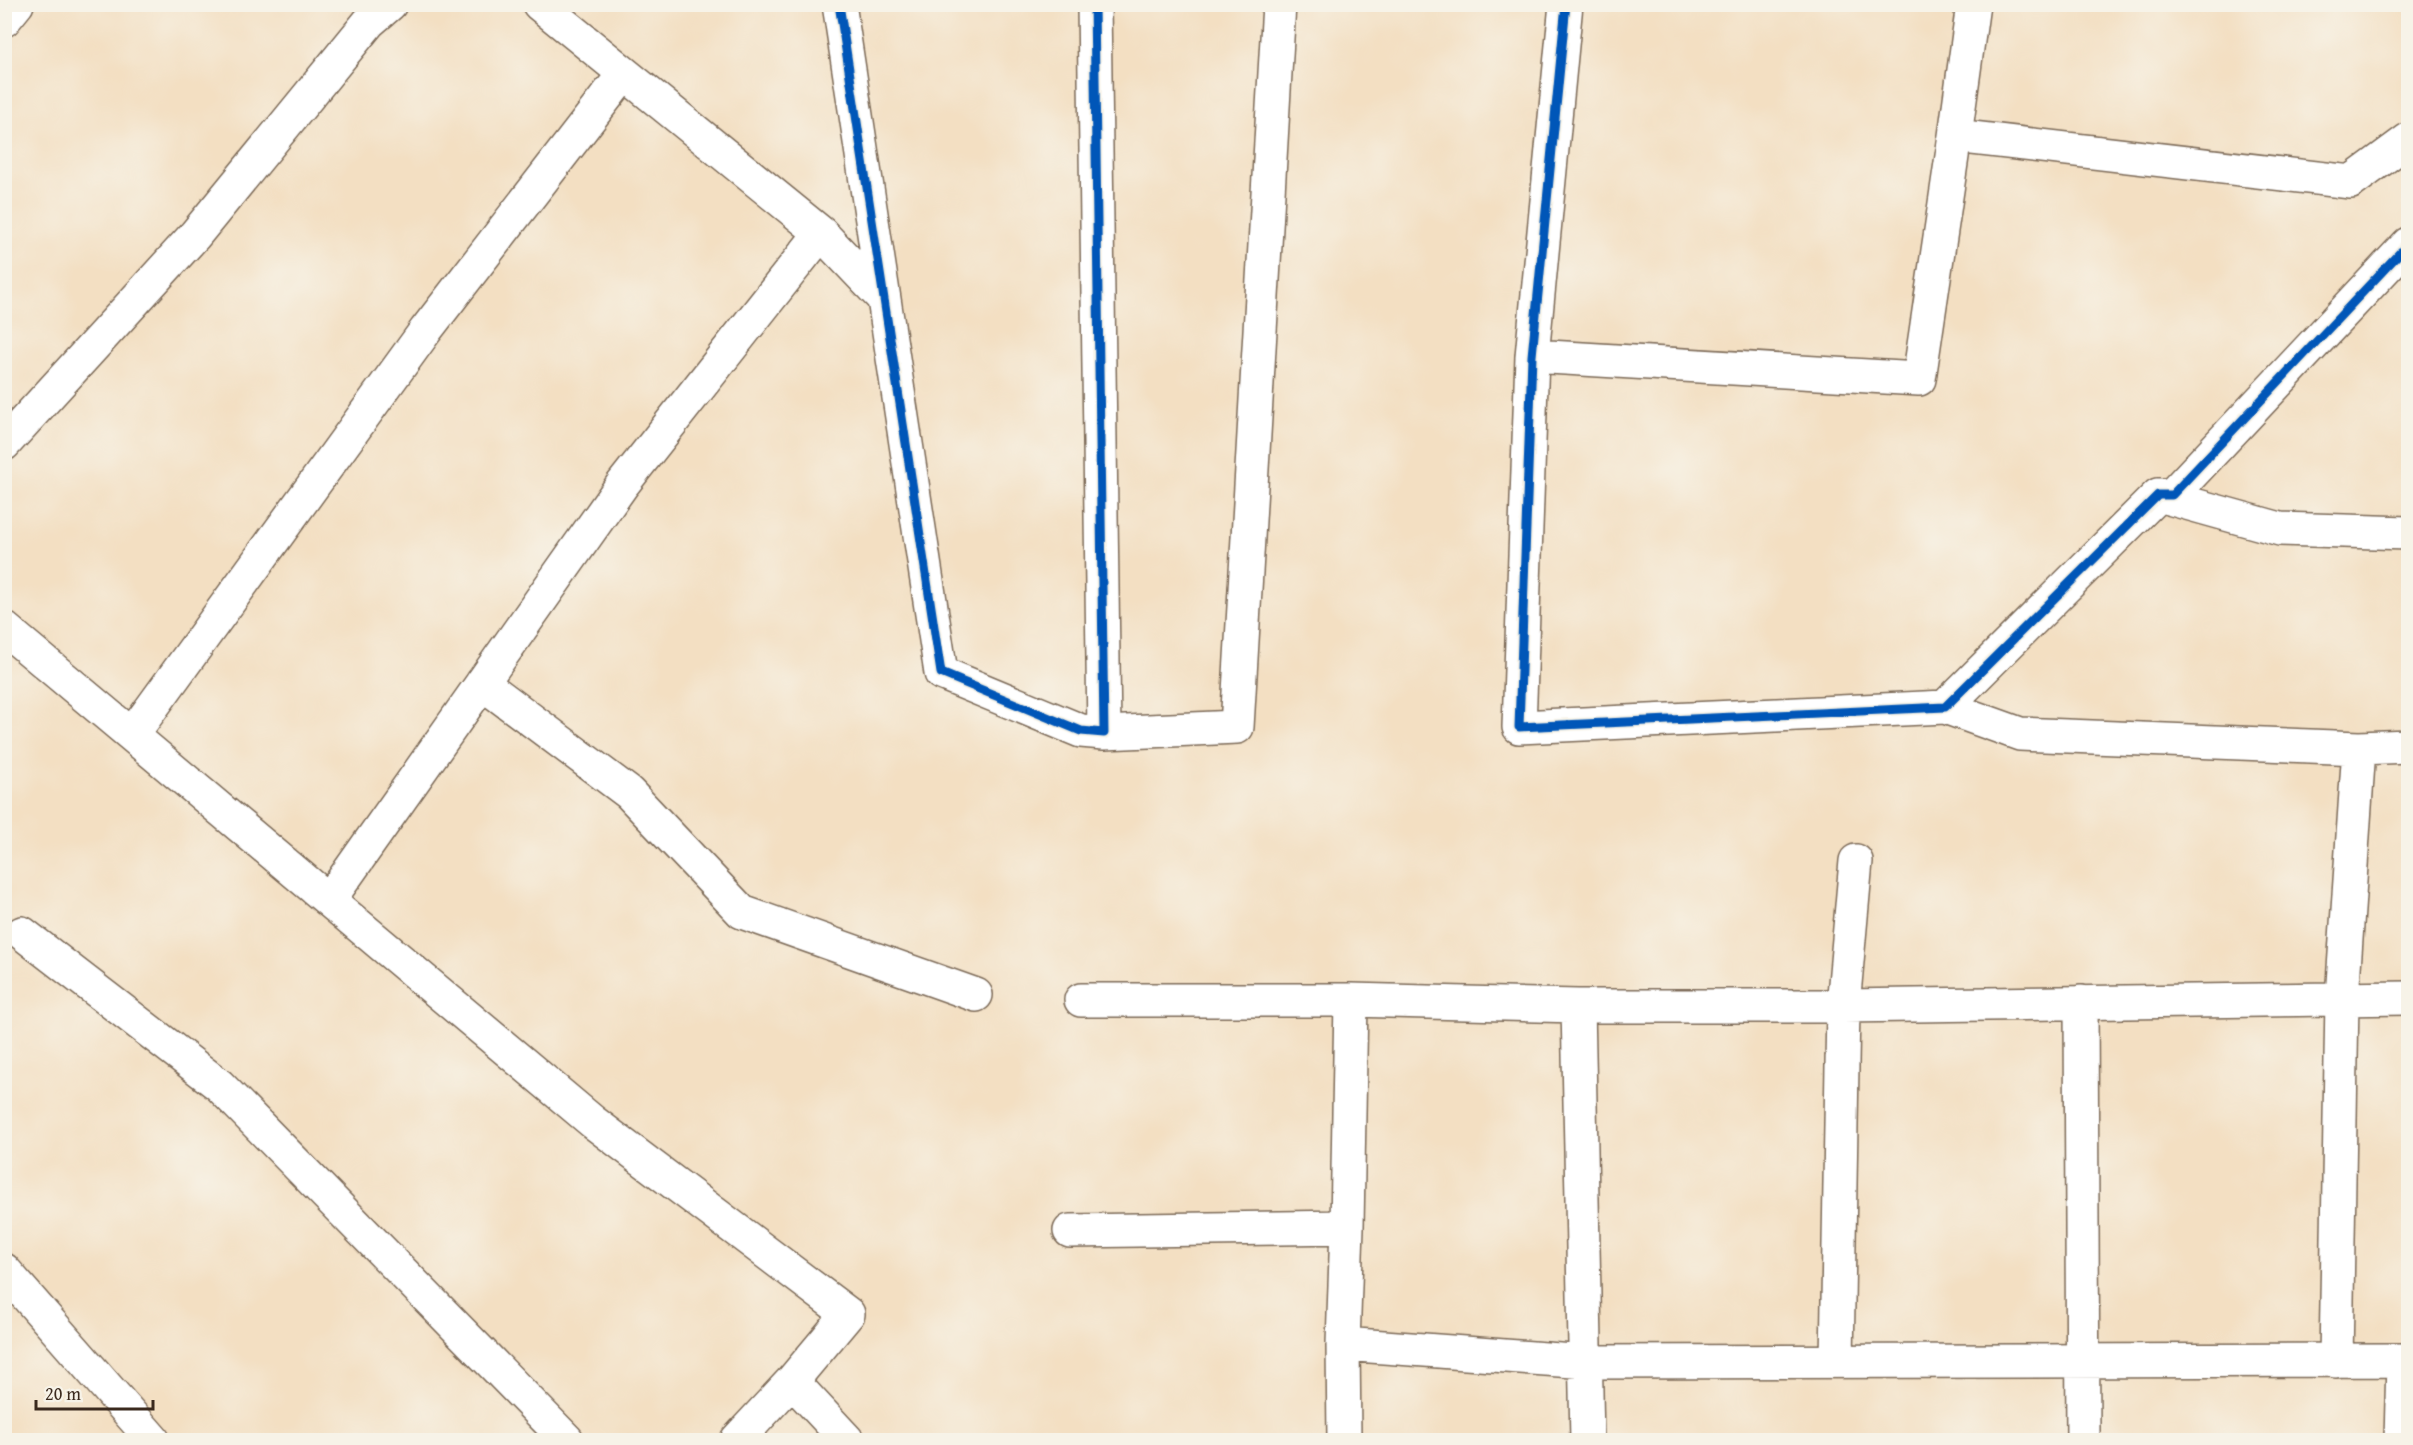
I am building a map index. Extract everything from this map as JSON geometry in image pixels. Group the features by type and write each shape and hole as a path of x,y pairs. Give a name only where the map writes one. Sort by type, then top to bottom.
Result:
{"street":[{"path":"4,20 17,4"},
{"path":"4,444 195,234 369,22 390,4"},
{"path":"539,4 820,233 884,299"},
{"path":"839,4 941,673 1081,731 1104,734 1238,727 1279,4"},
{"path":"1094,4 1104,734"},
{"path":"1566,4 1532,356 1520,727 1945,707 2020,734 2359,748 2409,746"},
{"path":"1532,356 1918,379 1973,4"},
{"path":"132,735 426,330 624,74"},
{"path":"1955,136 2351,182 2409,140"},
{"path":"329,900 622,485 820,233"},
{"path":"1945,707 2158,495 2172,495 2409,244"},
{"path":"2158,495 2280,529 2409,533"},
{"path":"4,628 593,1122 848,1314 792,1381 737,1440"},
{"path":"482,683 629,792 742,912 976,995"},
{"path":"2336,1361 2342,998 2359,748"},
{"path":"1837,1361 1843,1006 1856,861"},
{"path":"22,933 219,1084 567,1440"},
{"path":"1081,1000 1351,1000 1578,1006 1843,1006 2409,998"},
{"path":"1344,1440 1343,1344 1351,1000"},
{"path":"2081,1002 2083,1440"},
{"path":"1578,1006 1587,1440"},
{"path":"1070,1231 1347,1227"},
{"path":"4,1270 153,1440"},
{"path":"1343,1344 1587,1362 2406,1360 2401,1440"},
{"path":"792,1381 847,1440"}],"cycle path":[{"path":"839,4 941,673 1081,731 1104,733 1094,4"},
{"path":"1566,4 1532,356 1519,727 1945,707 2158,495 2172,495 2408,244"}]}
